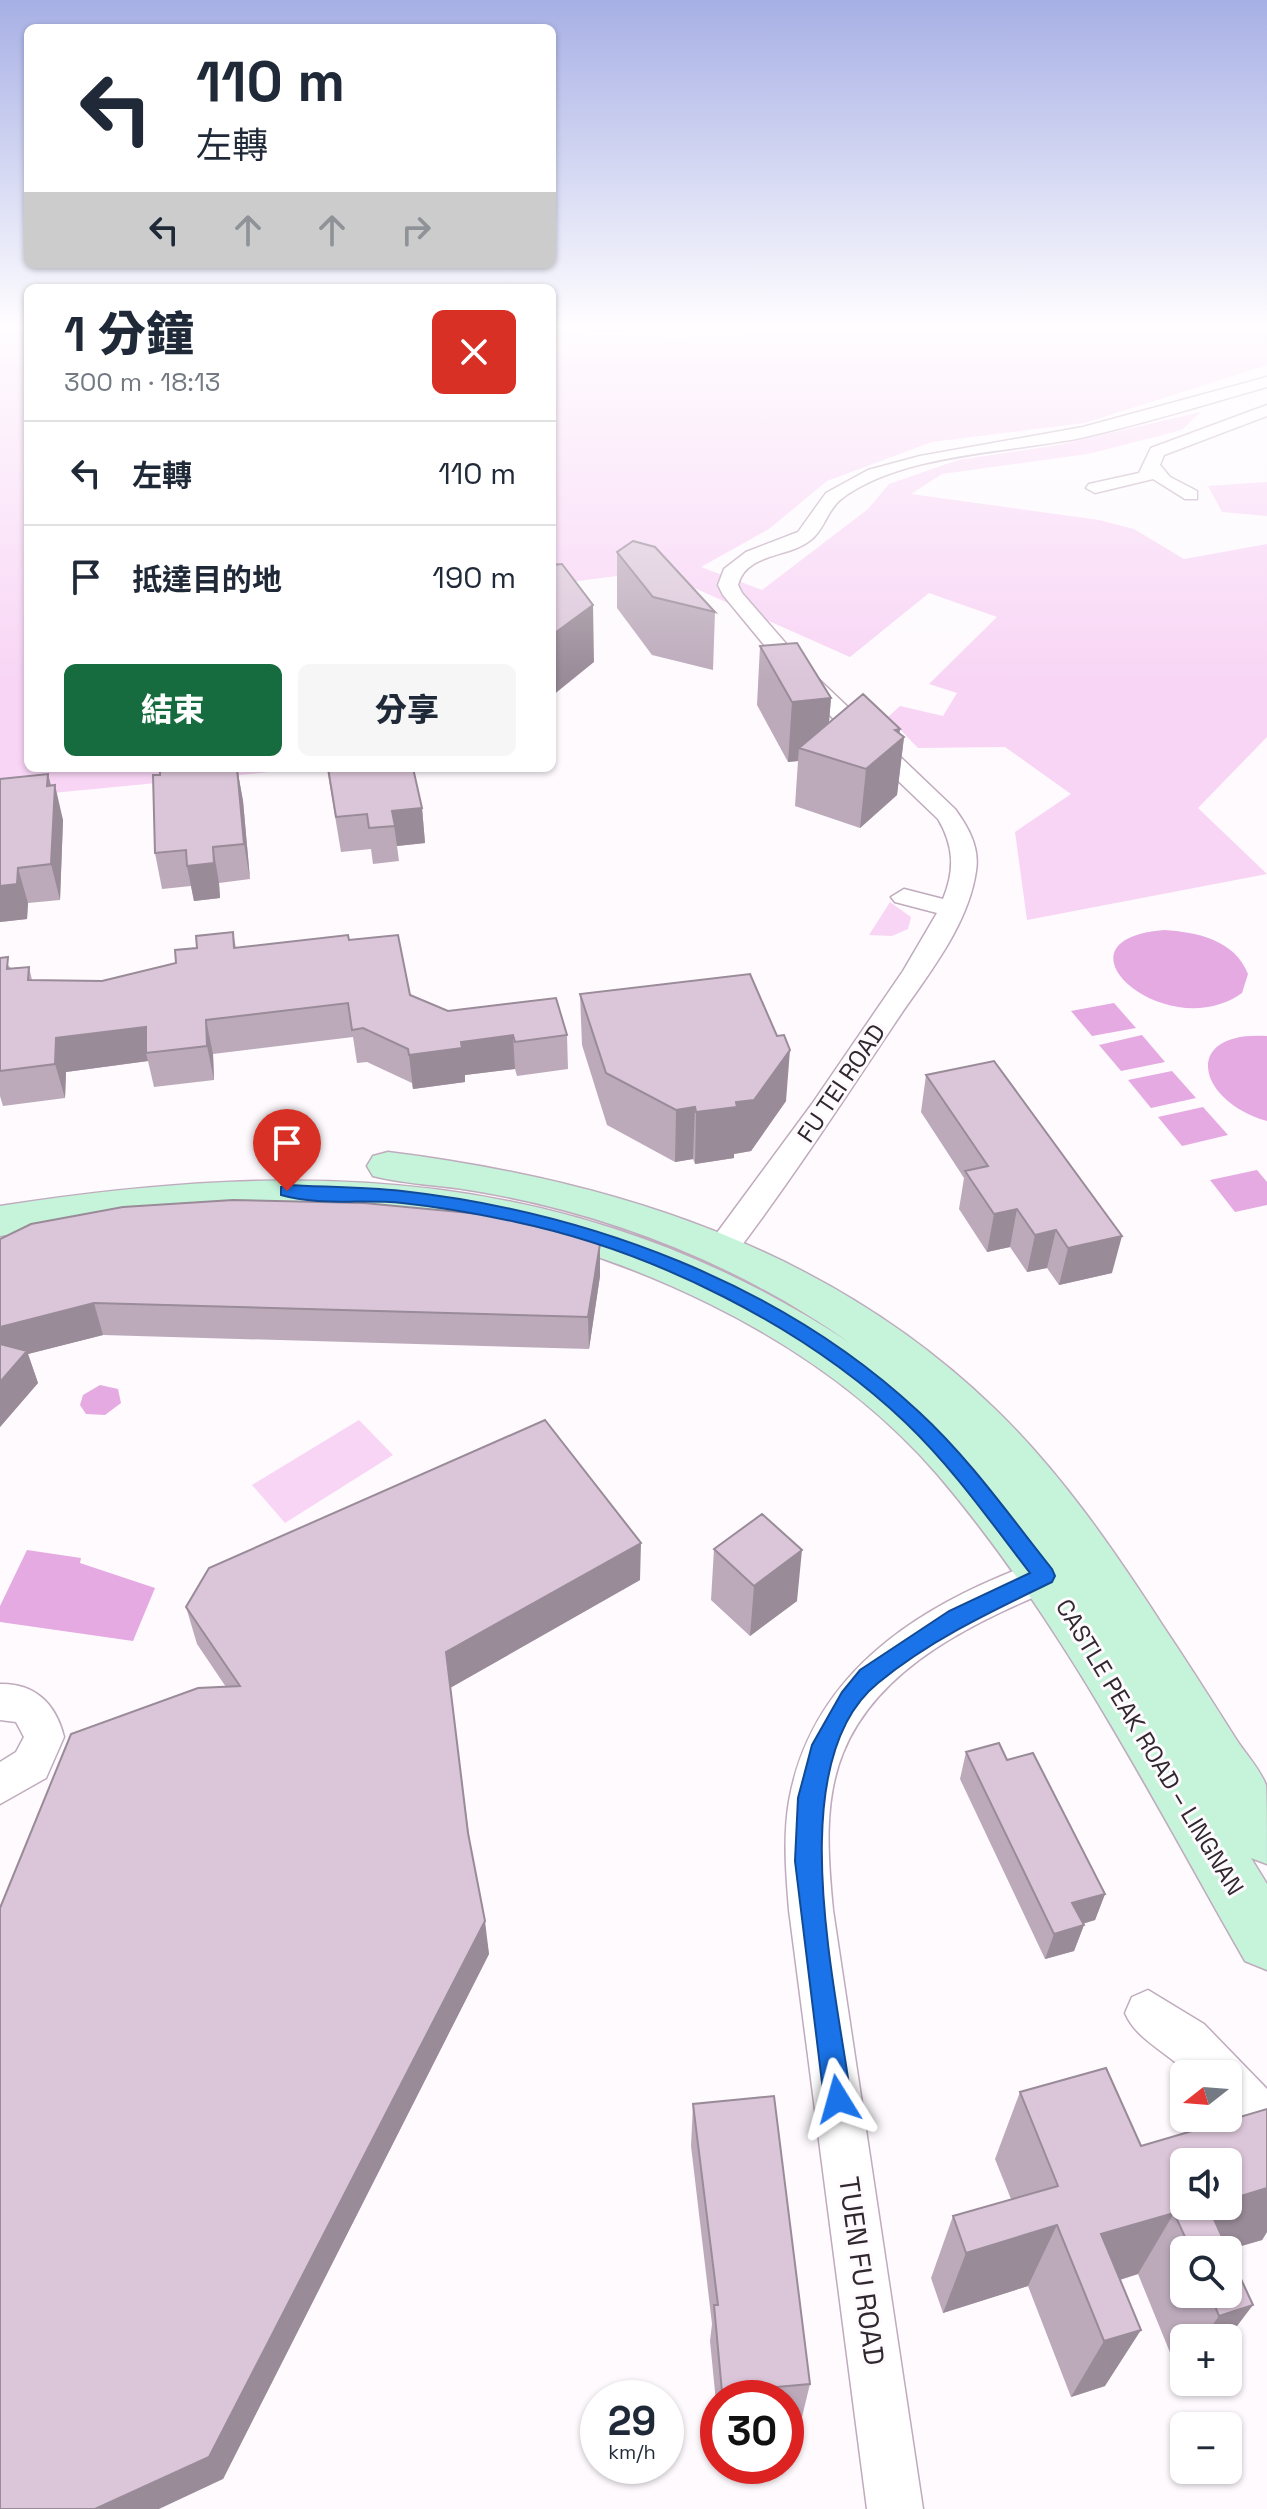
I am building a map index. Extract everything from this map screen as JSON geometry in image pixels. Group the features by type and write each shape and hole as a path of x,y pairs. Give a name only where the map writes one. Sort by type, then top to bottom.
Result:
{"main road":[{"name":"CASTLE PEAK ROAD – LINGNAN","path":"0,1193 176,1166 276,1161 365,1164 454,1173 548,1189 638,1215 722,1249 850,1319 934,1381 1013,1459 1066,1566 1097,1652 1267,1940"},
{"name":"CASTLE PEAK ROAD – LINGNAN","path":"0,1221 172,1196 346,1192 463,1205 571,1229 622,1245 721,1288 820,1345 866,1377 1066,1566 1267,1837"}],"street":[{"name":"FU TEI ROAD","path":"722,1249 774,1183 917,971 950,909 964,873 965,858 962,840 953,822 786,659 733,595 728,585 731,573 753,556 805,536 832,497 874,474 920,461 1004,446"},
{"path":"1095,488 1146,477 1161,450 1171,446"},
{"path":"1151,465 1164,481 1191,495"},
{"path":"904,897 950,909"},
{"name":"TUEN FU ROAD","path":"895,2509 811,1910 807,1861 810,1798 824,1745 850,1699 868,1677 957,1618 1066,1566"},
{"path":"0,1702 22,1704 34,1712 44,1737 31,1765 0,1785"},
{"path":"1148,2013 1188,2040 1207,2060"},
{"path":"1242,2098 1267,2124"}],"shaded area":[{"path":"0,446 24,446 24,772 271,772 0,798"},
{"path":"556,446 921,446 827,481 769,529 701,567 762,590 868,509 889,484 958,460 1051,446 1119,446 1088,454 942,474 911,494 1099,520 1134,529 1184,559 1267,544 1267,737 1198,808 1267,874 1027,920 1015,832 1071,794 1005,747 918,748 888,717 900,706 943,716 957,693 929,684 997,617 929,593 850,657 656,571 562,583 556,587"},
{"path":"1267,482 1267,516 1222,512 1208,486"},
{"path":"890,902 911,917 908,929 892,936 869,935"},
{"path":"1164,930 1202,936 1234,953 1248,974 1242,993 1212,1006 1181,1007 1152,999 1130,986 1116,969 1115,952 1130,938"},
{"path":"1114,1003 1136,1028 1092,1036 1071,1011"},
{"path":"1142,1035 1165,1062 1121,1071 1099,1045"},
{"path":"1267,1036 1267,1121 1243,1111 1225,1098 1213,1084 1208,1069 1210,1055 1221,1044 1239,1037"},
{"path":"1172,1071 1196,1098 1151,1108 1128,1080"},
{"path":"1203,1107 1228,1135 1182,1146 1158,1117"},
{"path":"1257,1170 1267,1182 1267,1205 1235,1212 1210,1180"},
{"path":"100,1385 118,1389 121,1403 105,1415 86,1414 80,1405 83,1395"},
{"path":"359,1420 393,1455 285,1523 252,1485"},
{"path":"27,1550 81,1558 80,1563 155,1588 133,1641 0,1622 0,1606"}],"building":[{"path":"633,541 655,547 715,612 653,597 617,552"},
{"path":"562,564 593,605 556,632 556,565"},
{"path":"797,643 831,698 792,702 760,646"},
{"path":"863,694 900,729 895,730 904,737 866,769 799,748"},
{"path":"160,772 237,772 244,844 213,847 214,863 187,866 186,850 155,853 153,775 160,775"},
{"path":"329,772 414,772 422,808 392,811 395,826 369,828 367,814 336,817"},
{"path":"48,774 47,786 55,785 51,864 18,868 17,884 0,886 0,779"},
{"path":"233,932 234,948 348,935 349,940 398,935 410,995 448,1011 556,998 567,1035 515,1042 513,1035 461,1042 462,1048 409,1055 408,1049 363,1028 352,1030 348,1003 206,1020 207,1046 146,1053 146,1027 56,1038 55,1064 0,1071 0,958 8,957 7,969 29,967 28,980 102,981 176,963 175,950 197,948 196,936"},
{"path":"750,974 777,1036 784,1035 790,1050 754,1100 736,1102 737,1107 696,1112 695,1107 676,1110 606,1073 580,994"},
{"path":"994,1061 1122,1236 1068,1248 1056,1230 1035,1235 1017,1209 994,1214 965,1171 988,1166 926,1075"},
{"path":"233,1200 364,1203 533,1219 582,1233 600,1244 588,1317 94,1303 0,1327 0,1239 31,1224 123,1207"},
{"path":"0,1344 27,1351 0,1382"},
{"path":"545,1420 641,1543 446,1652 468,1833 485,1921 209,2457 95,2509 0,2509 0,1908 71,1734 198,1688 240,1686 186,1607 209,1568"},
{"path":"762,1514 802,1550 754,1586 714,1549"},
{"path":"999,1743 1007,1760 1033,1753 1105,1894 1072,1903 1084,1925 1054,1934 966,1752"},
{"path":"1106,2068 1141,2146 1189,2132 1242,2132 1242,2116 1267,2109 1267,2188 1242,2196 1242,2148 1170,2148 1170,2214 1101,2234 1141,2330 1104,2341 1057,2225 966,2253 953,2216 1058,2186 1020,2092"},
{"path":"774,2096 810,2384 804,2385 804,2380 721,2380 714,2305 718,2305 693,2104"},
{"path":"1177,2220 1214,2220 1222,2236 1185,2236"},
{"path":"1242,2281 1253,2305 1219,2316 1216,2308 1242,2308"}],"route":[{"path":"287,1191 402,1197 517,1216 622,1245 721,1288 820,1345 866,1377 912,1417 955,1460 1044,1576 957,1618 919,1640 868,1677 836,1720 824,1745 810,1798 807,1861 838,2099"}]}
